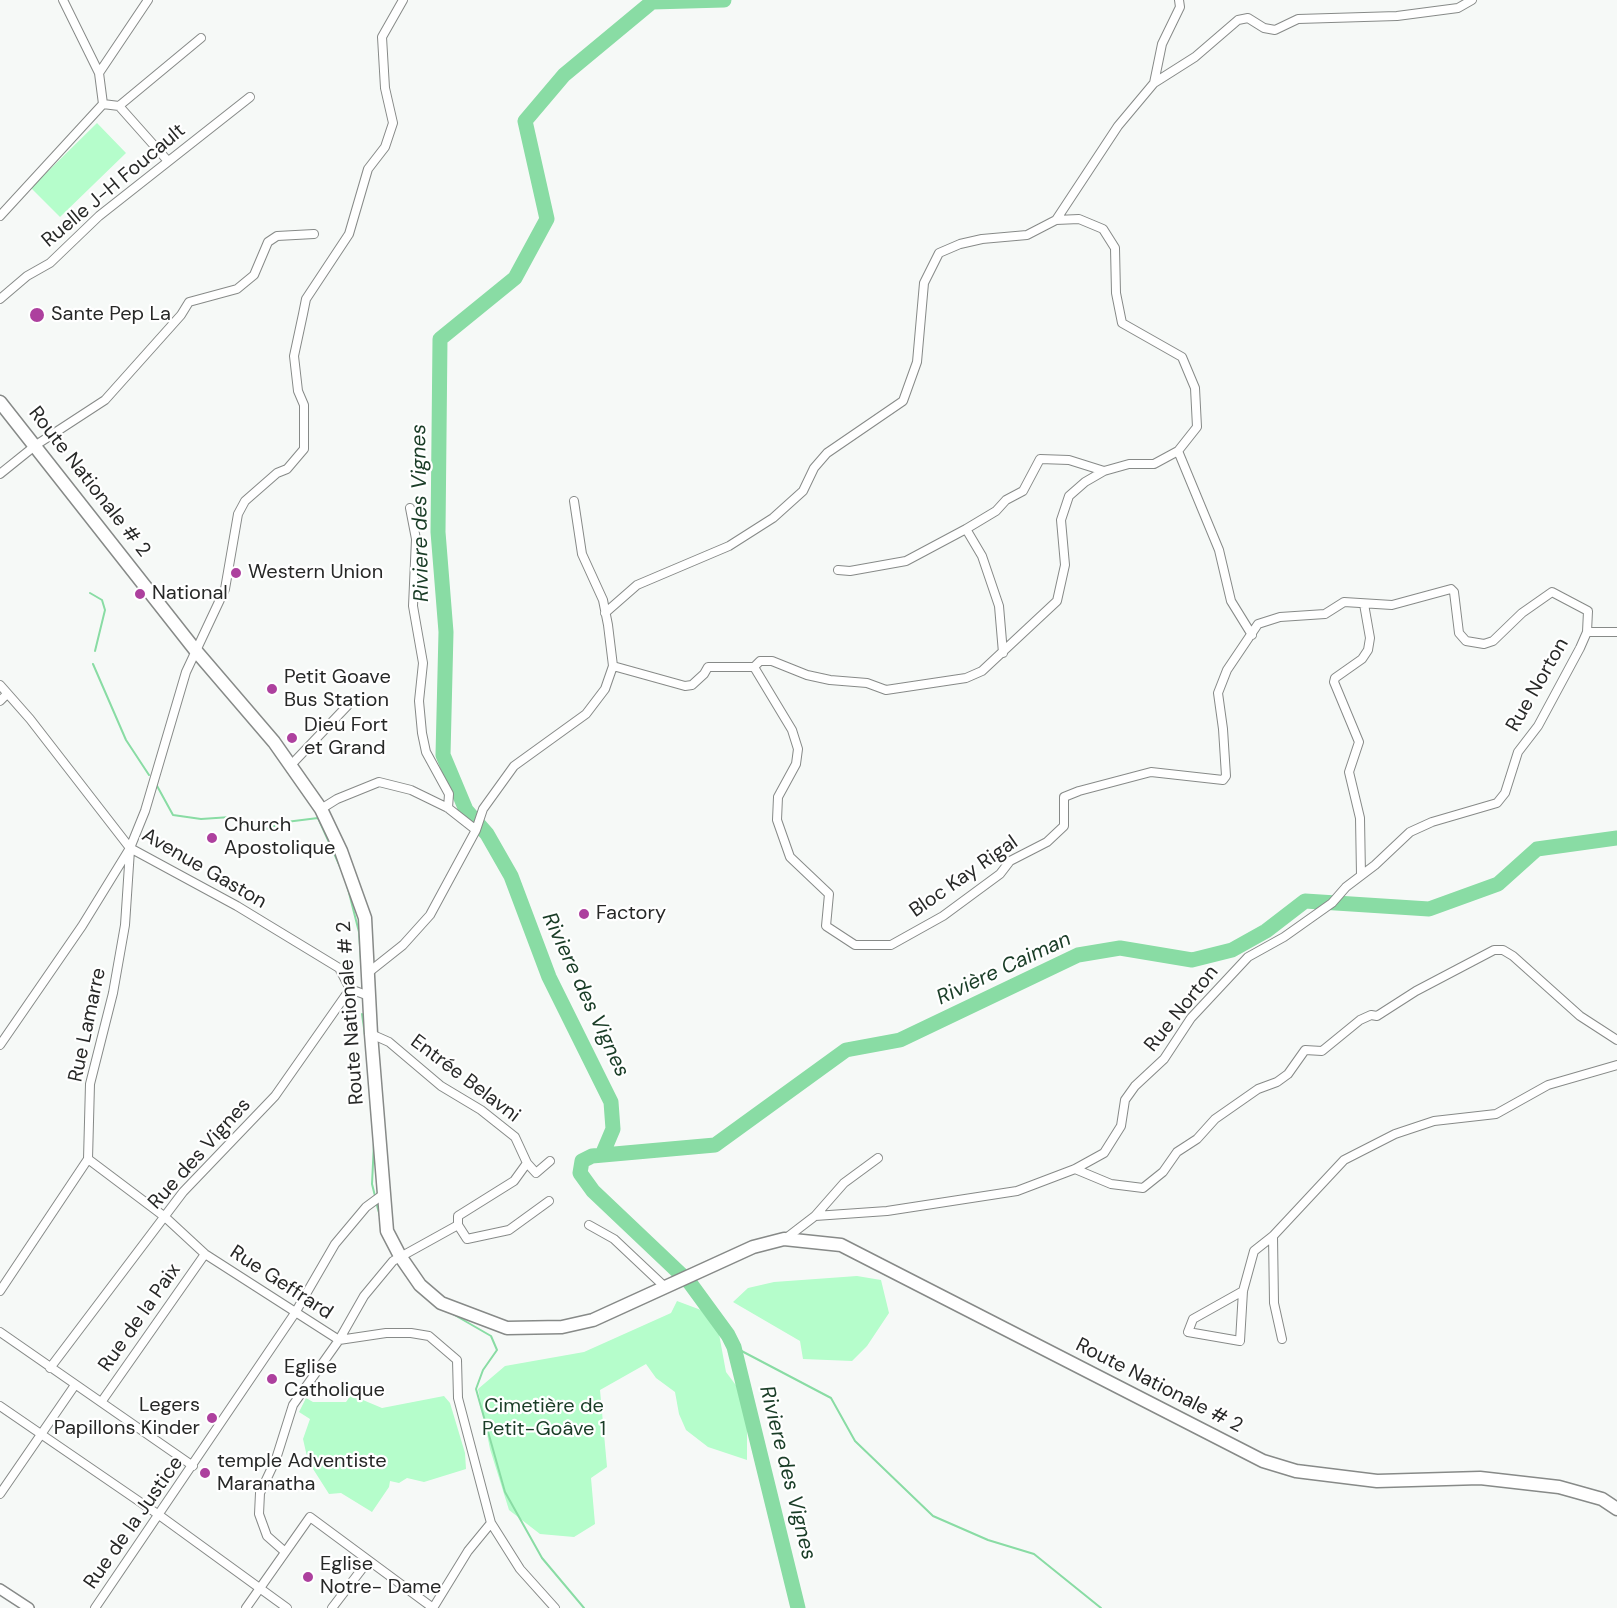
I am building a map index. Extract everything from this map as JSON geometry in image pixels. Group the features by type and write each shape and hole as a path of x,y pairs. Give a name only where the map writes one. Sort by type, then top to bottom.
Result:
{"main road":[{"name":"Route Nationale # 2","path":"0,402 196,651 274,742 321,810 341,851 365,918 371,1034 387,1231 397,1259 420,1286 441,1303 507,1328 562,1326 593,1320 753,1247 784,1239 841,1245 1263,1461 1296,1471 1377,1481 1480,1478 1559,1487 1602,1499 1617,1509"}],"street":[{"path":"0,216 103,104 99,73 63,0"},
{"path":"99,73 148,0"},
{"path":"0,1045 87,917 130,848 146,811 176,701 196,651 225,590 238,514 245,501 264,483 287,470 304,449 304,405 298,391 294,356 306,299 349,234 368,169 385,147 393,123 381,53 382,37 403,0"},
{"path":"1154,83 1162,44 1180,7 1179,0"},
{"path":"1056,220 1118,126 1154,83 1195,57 1238,20 1248,18 1264,28 1275,30 1298,19 1397,16 1458,8 1472,0"},
{"path":"119,106 201,38"},
{"name":"Ruelle J-H Foucault","path":"0,299 27,276 50,263 99,216 134,191 167,160 250,97"},
{"path":"103,104 119,106 167,160"},
{"path":"605,613 638,585 729,546 773,518 803,491 814,468 827,453 903,401 917,362 924,283 939,253 982,239 1027,236 1056,220 1079,219 1103,229 1116,248 1116,293 1122,323 1182,357 1195,388 1197,427 1178,451 1154,464 1129,464 1104,471 1085,482 1069,496 1061,520 1065,565 1057,601 982,671 966,678 886,690 867,683 830,680 807,675 772,661 760,661 754,667 708,667 692,685 685,686 613,666"},
{"path":"0,474 36,445 105,400 181,315 189,302 237,290 254,275 268,242 277,236 314,234"},
{"path":"1178,451 1219,550 1231,601 1252,635 1258,624 1268,620 1324,614 1344,602 1392,605 1451,589 1454,591 1459,633 1466,641 1484,644 1493,641 1522,613 1552,592 1588,611 1587,632 1617,632"},
{"path":"838,570 850,571 906,561 966,529 996,511 1006,500 1023,491 1040,459 1069,460 1104,471"},
{"path":"369,972 403,945 430,915 476,830 483,809 514,766 586,714 605,689 613,666 605,613 582,554 574,501"},
{"path":"410,508 416,539 413,606 423,663 419,701 422,734 426,752 449,794 448,807"},
{"path":"966,529 982,556 999,606 1003,652"},
{"path":"1361,875 1360,818 1348,772 1359,742 1334,682 1335,678 1362,659 1368,650 1370,638 1364,603"},
{"name":"Rue Norton","path":"814,1216 887,1211 1017,1191 1075,1169 1104,1153 1120,1126 1125,1100 1135,1086 1164,1059 1191,1018 1248,957 1284,937 1332,903 1410,832 1432,822 1497,803 1505,793 1518,752 1538,726 1587,632"},
{"name":"Bloc Kay Rigal","path":"754,667 792,730 798,749 796,764 778,797 777,820 790,857 829,894 826,926 855,945 891,945 943,916 1000,874 1011,861 1047,842 1064,826 1064,797 1151,772 1223,780 1226,776 1218,693 1227,670 1252,635"},
{"name":"Avenue Gaston","path":"0,685 30,719 130,848 237,906 339,968 350,989"},
{"path":"0,701 7,694"},
{"path":"291,765 349,704"},
{"path":"321,810 337,799 379,782 411,790 448,807 476,830"},
{"name":"Rue Lamarre","path":"88,1159 90,1084 117,971 130,880 130,848"},
{"path":"1075,1169 1111,1184 1143,1188 1163,1172 1177,1152 1197,1139 1215,1119 1258,1089 1277,1082 1288,1074 1305,1050 1322,1051 1360,1020 1371,1015 1377,1016 1416,991 1494,950 1503,950 1513,956 1572,1010 1617,1040"},
{"path":"350,989 369,996"},
{"name":"Rue des Vignes","path":"50,1368 183,1192 275,1096 350,989"},
{"name":"Entrée Belavni","path":"371,1034 389,1042 441,1086 481,1110 515,1137 527,1163"},
{"path":"1243,1291 1193,1319 1188,1332 1240,1341 1243,1291 1254,1251 1273,1236 1344,1160 1395,1134 1434,1121 1496,1114 1548,1085 1617,1065"},
{"path":"784,1239 814,1216 844,1184 878,1158"},
{"path":"0,1291 88,1159"},
{"name":"Rue Geffrard","path":"88,1159 165,1217 206,1254 339,1340 386,1333 429,1336 457,1360 458,1398 491,1523 520,1569 555,1608"},
{"path":"549,1201 509,1230 467,1239 458,1225 458,1216 513,1181 527,1163 536,1173 550,1161"},
{"name":"Rue de la Justice","path":"95,1608 295,1313 335,1244 366,1207 385,1192"},
{"path":"285,1551 267,1536 259,1514 260,1493 276,1459 293,1405 339,1340 364,1296 397,1259 458,1225"},
{"path":"589,1225 614,1239 667,1288"},
{"path":"1273,1236 1274,1303 1282,1339"},
{"name":"Rue de la Paix","path":"102,1401 206,1254"},
{"path":"0,1332 193,1466"},
{"path":"0,1494 75,1385"},
{"path":"0,1406 159,1515 287,1608"},
{"path":"246,1608 310,1517 433,1608 468,1551 491,1523"},
{"path":"332,1608 368,1561"},
{"path":"0,1589 29,1608"}],"green space":[{"path":"97,123 126,153 60,217 31,188"},
{"path":"857,1276 881,1280 889,1313 867,1346 852,1361 803,1359 800,1341 733,1302 748,1288 774,1282"},
{"name":"Cimetière de Petit-Goâve 1","path":"677,1301 701,1310 719,1334 726,1372 747,1400 747,1460 708,1447 686,1430 679,1414 675,1392 656,1378 646,1364 600,1390 607,1467 591,1478 595,1524 574,1537 540,1534 509,1510 490,1449 478,1389 505,1366 584,1352 671,1313"},
{"path":"351,1395 382,1408 444,1396 450,1403 465,1453 466,1469 424,1482 407,1478 399,1483 390,1481 389,1487 372,1512 341,1493 329,1494 308,1461 303,1439 310,1419 299,1412 306,1398 313,1402 346,1402"}],"waterway":[{"name":"Riviere des Vignes","path":"602,1155 613,1129 611,1102 549,977 511,876 487,834 466,810 443,755 446,632 438,532 440,339 515,278 547,219 525,121 564,75 652,2 724,0"},
{"path":"90,593 102,600 105,610 95,651"},
{"path":"93,664 126,740 149,775"},
{"path":"156,784 173,815 201,819 231,817 257,832 286,822 318,818 342,871"},
{"name":"Rivière Caiman","path":"798,1608 734,1347 728,1335 690,1283 593,1191 580,1173 582,1161 592,1156 715,1145 846,1050 900,1040 1078,955 1120,948 1192,960 1232,950 1266,931 1305,901 1429,909 1498,884 1537,849 1617,838"},
{"path":"347,885 359,932 361,962"},
{"path":"362,1014 365,1035"},
{"path":"374,1142 372,1184 375,1196"},
{"path":"376,1202 381,1220"},
{"path":"432,1302 491,1336 497,1350 483,1370 476,1389 505,1492 542,1558 584,1608"},
{"name":"Riviere des Vignes","path":"734,1347 831,1398 855,1441 933,1516 988,1540 1034,1554 1101,1608"}],"place":[{"name":"Sante Pep La","path":"37,315"},
{"name":"Western Union","path":"236,573"},
{"name":"National","path":"140,594"},
{"name":"Petit Goave Bus Station","path":"272,689"},
{"name":"Dieu Fort et Grand","path":"292,738"},
{"name":"Church Apostolique","path":"212,838"},
{"name":"Factory","path":"584,914"},
{"name":"Eglise Catholique","path":"272,1379"},
{"name":"Legers Papillons Kinder","path":"212,1418"},
{"name":"temple Adventiste Maranatha","path":"205,1473"},
{"name":"Eglise Notre- Dame","path":"308,1577"}]}
